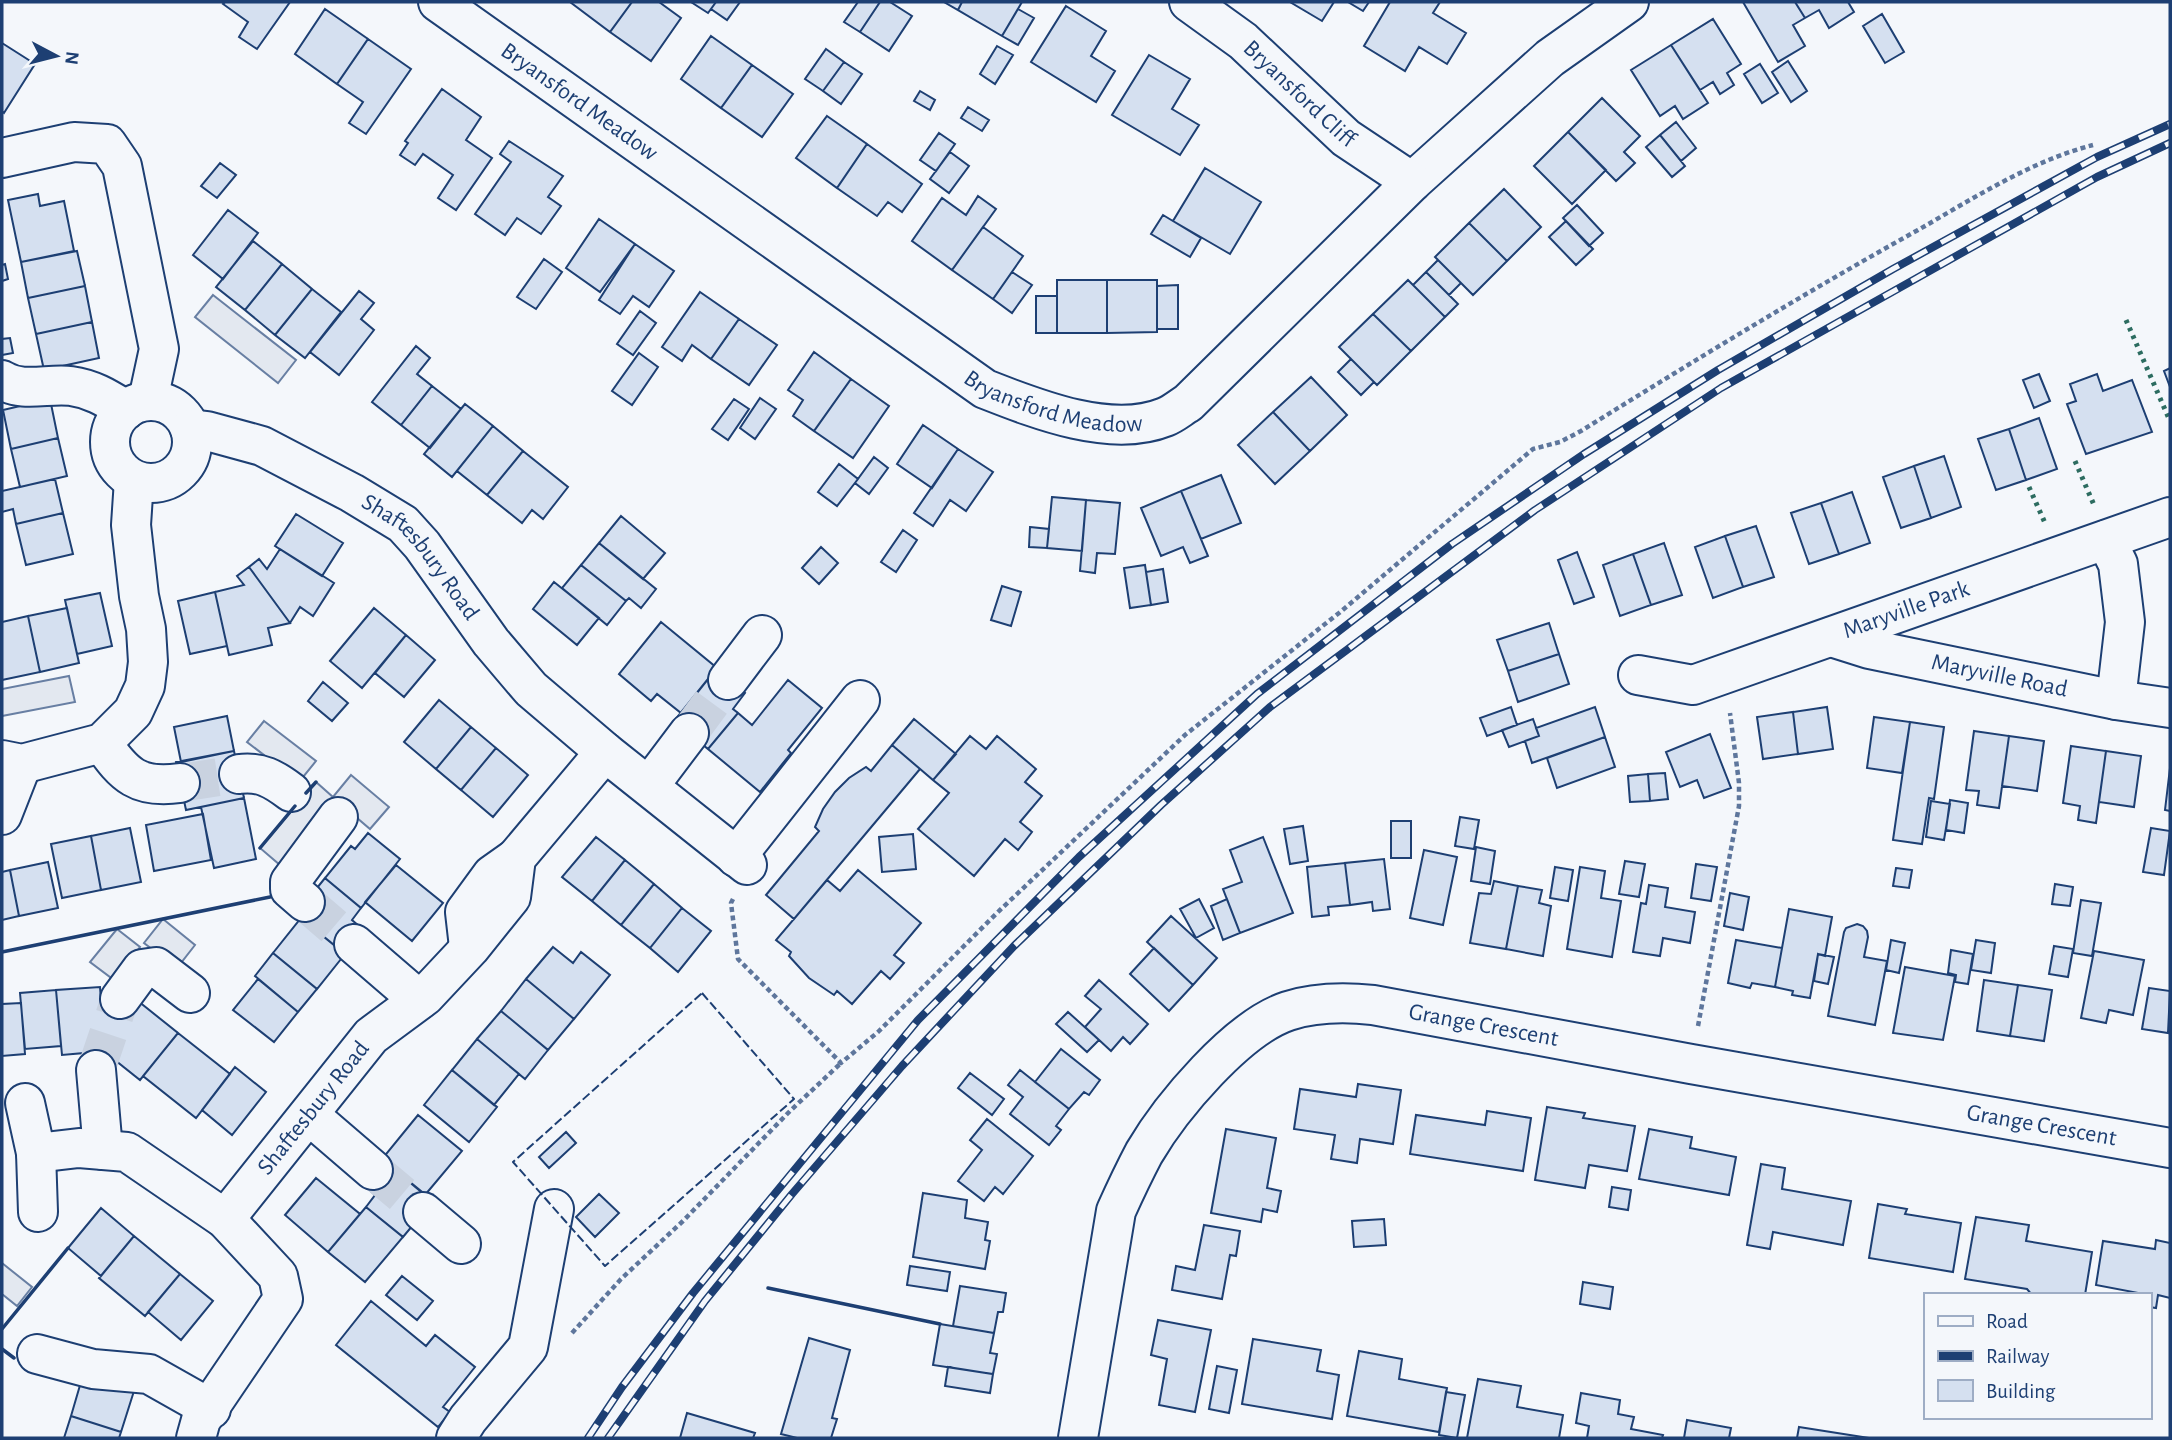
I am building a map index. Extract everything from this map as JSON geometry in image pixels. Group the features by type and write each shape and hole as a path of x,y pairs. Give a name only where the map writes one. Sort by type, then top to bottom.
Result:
{"street":[{"name":"Bryansford Meadow","path":"438,2 985,389 1032,407 1078,420 1125,425 1165,418 1188,403 1412,182 1550,58 1629,2"},
{"name":"Bryansford Cliff","path":"1189,2 1243,41 1346,138 1412,182"},
{"path":"2,158 74,142 107,144 122,166 159,349 137,405 120,415 112,427 109,441 111,456 122,472 134,480 146,483 160,483 181,471 189,459 192,444 187,421 177,410 165,403 137,405 72,386 44,385 27,388 9,385 2,380"},
{"name":"Shaftesbury Road","path":"190,429 262,446 352,493 403,524 422,545 491,642 531,689 741,861"},
{"path":"2,815 12,762 102,743 134,712 145,686 146,629 139,596 131,525 134,480"},
{"name":"Maryville Park","path":"1639,675 1693,685 2170,517"},
{"path":"2106,540 2118,564 2125,622 2116,700"},
{"path":"728,680 762,635"},
{"name":"Maryville Road","path":"1830,637 1869,649 2116,700 2170,708"},
{"path":"741,861 860,700"},
{"path":"649,786 689,733"},
{"path":"102,743 120,769 131,777 153,783 180,783"},
{"name":"Shaftesbury Road","path":"225,1219 371,1036 419,1000 470,948 511,897 516,858 605,752"},
{"path":"239,774 253,772 276,780 291,792"},
{"path":"305,902 290,889 290,882 338,817"},
{"path":"354,944 419,1000"},
{"path":"120,999 142,969 156,967 190,993"},
{"name":"Grange Crescent","path":"1078,1438 1116,1211 1121,1200 1146,1150 1185,1097 1224,1055 1261,1024 1287,1011 1314,1004 1343,1002 1373,1005 2170,1148"},
{"path":"96,1070 103,1150"},
{"path":"25,1103 36,1153 38,1212"},
{"path":"309,1115 373,1170"},
{"path":"36,1153 79,1148 127,1152 225,1219 278,1276 283,1299 203,1424 149,1374 93,1368 37,1354"},
{"path":"456,1438 468,1419 528,1347 554,1209"},
{"path":"423,1212 461,1244"}],"path":[{"path":"570,1335 621,1279 683,1222 790,1111 878,1032 999,911 1185,735 1339,613 1533,449 1560,442 1581,431 1765,317 2028,169 2070,150 2093,145"},
{"path":"1691,1064 1739,806 1739,783 1724,673"},
{"path":"741,861 731,903 738,959 841,1063"}],"shaded area":[{"path":"213,295 296,360 278,383 195,317"},
{"path":"69,676 75,702 2,716 2,689"},
{"path":"264,721 316,761 299,782 247,742"},
{"path":"351,775 389,807 370,829 336,800 280,865 260,848 316,782 333,797"},
{"path":"163,919 195,945 177,968 144,943"},
{"path":"117,929 140,947 114,980 90,962"},
{"path":"2,1263 32,1287 17,1306 2,1294"}],"building":[{"path":"290,2 257,49 239,37 248,22 223,4"},
{"path":"570,2 632,2 610,32"},
{"path":"632,2 659,2 681,18 651,61 610,32"},
{"path":"691,2 716,2 708,13"},
{"path":"716,2 740,2 727,20 711,9"},
{"path":"858,2 880,2 860,32 844,22"},
{"path":"880,2 890,2 912,16 889,51 860,32"},
{"path":"944,2 962,2 958,10"},
{"path":"962,2 1022,2 1002,36 958,10"},
{"path":"1290,2 1334,2 1322,21"},
{"path":"1348,2 1369,2 1363,11"},
{"path":"1390,2 1440,2 1433,13 1466,33 1447,64 1419,47 1405,71 1364,46"},
{"path":"1743,2 1795,2 1805,18 1793,25 1805,46 1778,62"},
{"path":"1795,2 1848,2 1854,12 1829,28 1819,10 1805,18"},
{"path":"1066,6 1106,31 1091,56 1115,71 1096,102 1031,62"},
{"path":"325,9 368,39 337,84 295,54"},
{"path":"1018,9 1034,18 1018,45 1002,36"},
{"path":"1882,14 1904,52 1885,63 1863,26"},
{"path":"1713,19 1741,64 1727,73 1734,85 1720,94 1713,82 1700,90 1671,45"},
{"path":"711,36 752,65 721,108 681,79"},
{"path":"368,39 411,69 366,134 349,123 363,102 337,84"},
{"path":"2,43 35,64 4,113 2,111"},
{"path":"1671,45 1708,103 1683,119 1675,106 1660,116 1631,70"},
{"path":"997,46 1013,55 995,84 980,74"},
{"path":"826,49 844,62 823,91 805,79"},
{"path":"1149,55 1190,79 1172,109 1199,125 1180,155 1112,115"},
{"path":"1788,61 1807,91 1791,102 1772,72"},
{"path":"844,62 862,74 841,104 823,91"},
{"path":"1760,64 1778,93 1762,103 1744,74"},
{"path":"752,65 793,94 762,137 721,108"},
{"path":"442,89 481,117 466,140 492,158 456,210 438,198 453,175 423,154 415,165 400,155 408,143 405,141"},
{"path":"920,91 935,100 930,110 914,101"},
{"path":"1602,98 1640,136 1624,152 1635,163 1616,181 1568,132"},
{"path":"968,107 989,120 982,131 961,118"},
{"path":"827,116 867,144 837,188 796,158"},
{"path":"1676,122 1696,148 1681,161 1660,135"},
{"path":"1568,132 1606,170 1572,204 1534,166"},
{"path":"939,133 955,144 936,171 920,160"},
{"path":"1660,135 1685,166 1672,177 1646,147"},
{"path":"509,141 563,176 548,197 561,206 541,234 517,218 505,235 475,214 511,162 500,154"},
{"path":"867,144 922,184 902,212 888,202 877,216 837,188"},
{"path":"950,152 969,166 949,193 930,179"},
{"path":"220,163 236,175 217,198 201,186"},
{"path":"1205,168 1261,202 1230,254 1173,221"},
{"path":"1504,189 1541,227 1507,261 1469,223"},
{"path":"38,194 40,206 64,201 74,251 21,262 8,200"},
{"path":"978,196 996,209 952,270 912,241 942,198 966,215"},
{"path":"1577,205 1603,233 1589,246 1563,218"},
{"path":"228,210 258,233 223,279 193,255"},
{"path":"1163,215 1201,238 1190,257 1151,234"},
{"path":"599,219 635,244 600,292 566,268"},
{"path":"1566,221 1593,249 1576,265 1549,237"},
{"path":"1469,223 1507,261 1473,295 1435,257"},
{"path":"983,227 1023,256 993,299 952,270"},
{"path":"253,241 282,264 245,310 216,287"},
{"path":"635,244 674,271 649,307 633,296 620,314 599,300"},
{"path":"77,251 85,286 28,298 21,262"},
{"path":"544,259 562,272 536,309 517,297"},
{"path":"1438,260 1461,283 1449,295 1426,272"},
{"path":"5,264 8,279 2,281 2,265"},
{"path":"282,264 312,289 275,335 245,310"},
{"path":"1012,272 1032,285 1012,313 993,299"},
{"path":"1426,272 1458,304 1445,317 1413,285"},
{"path":"1057,280 1107,280 1107,333 1057,333"},
{"path":"1107,280 1157,280 1157,332 1107,333"},
{"path":"1408,280 1445,317 1411,351 1373,314"},
{"path":"1178,285 1178,329 1157,329 1157,286"},
{"path":"85,286 92,322 36,334 28,298"},
{"path":"312,289 341,312 305,358 275,335"},
{"path":"359,291 374,303 361,319 374,330 339,375 310,352"},
{"path":"700,292 739,319 711,359 692,345 682,361 662,347"},
{"path":"1036,296 1057,296 1057,333 1036,333"},
{"path":"640,311 656,323 633,355 617,344"},
{"path":"1373,314 1411,351 1377,385 1339,347"},
{"path":"739,319 777,345 749,385 711,359"},
{"path":"92,322 99,358 44,370 36,334"},
{"path":"10,338 13,353 2,355 2,339"},
{"path":"416,346 430,358 417,374 432,386 401,425 372,402"},
{"path":"814,352 851,379 814,431 793,416 803,400 788,390"},
{"path":"639,353 658,367 632,405 612,391"},
{"path":"1351,359 1374,382 1361,395 1338,372"},
{"path":"2170,368 2170,387 2164,371"},
{"path":"2039,374 2050,401 2034,408 2023,380"},
{"path":"2097,374 2103,391 2132,380 2152,432 2086,454 2067,404 2076,401 2070,384"},
{"path":"1311,377 1347,415 1310,451 1273,412"},
{"path":"851,379 889,406 853,458 814,431"},
{"path":"432,386 461,409 430,448 401,425"},
{"path":"760,398 776,409 755,439 740,428"},
{"path":"50,399 58,438 11,449 3,410"},
{"path":"734,399 749,409 728,440 712,429"},
{"path":"465,404 493,426 452,477 424,454"},
{"path":"1273,412 1310,451 1275,484 1238,445"},
{"path":"2039,418 2057,469 2026,480 2009,429"},
{"path":"923,425 958,449 932,488 897,464"},
{"path":"493,426 523,451 487,495 457,471"},
{"path":"2009,429 2026,480 1996,490 1978,439"},
{"path":"58,438 67,476 20,487 11,449"},
{"path":"958,449 993,472 966,511 950,500 933,526 914,513"},
{"path":"523,451 568,487 543,519 532,510 522,523 487,495"},
{"path":"1944,456 1961,507 1931,518 1914,466"},
{"path":"874,457 888,468 869,494 855,483"},
{"path":"839,464 858,479 837,506 818,492"},
{"path":"1914,466 1931,518 1901,528 1883,477"},
{"path":"1221,475 1241,523 1201,539 1181,491"},
{"path":"55,479 63,513 16,524 13,509 2,512 2,491"},
{"path":"1181,491 1208,556 1190,563 1183,547 1161,556 1141,508"},
{"path":"1852,492 1870,543 1839,554 1821,503"},
{"path":"1052,497 1086,500 1082,551 1047,548"},
{"path":"1086,500 1120,503 1115,554 1097,553 1095,573 1080,571"},
{"path":"1821,503 1839,554 1809,564 1791,513"},
{"path":"63,513 73,554 26,565 16,524"},
{"path":"296,514 343,543 322,576 275,546"},
{"path":"621,516 665,553 643,579 599,543"},
{"path":"1756,526 1774,577 1743,587 1725,536"},
{"path":"1030,527 1049,529 1047,548 1029,547"},
{"path":"903,530 917,540 896,572 881,562"},
{"path":"1725,536 1743,587 1713,598 1695,547"},
{"path":"599,543 656,589 641,608 629,598 626,601 581,565"},
{"path":"1664,543 1682,595 1651,605 1633,554"},
{"path":"821,547 838,563 819,584 802,568"},
{"path":"280,549 334,583 313,616 300,607 290,623 249,567 259,559 267,569"},
{"path":"1577,552 1594,597 1574,604 1558,560"},
{"path":"1633,554 1651,605 1620,616 1603,565"},
{"path":"581,565 626,601 607,625 562,588"},
{"path":"1145,565 1151,605 1130,608 1124,568"},
{"path":"249,567 290,623 268,628 272,645 229,655 215,592 244,585 237,576"},
{"path":"1163,569 1168,602 1151,605 1146,572"},
{"path":"554,582 599,618 577,645 533,609"},
{"path":"1002,586 1021,592 1011,626 991,620"},
{"path":"215,592 227,646 190,654 178,601"},
{"path":"100,593 112,646 77,654 65,600"},
{"path":"67,608 79,663 40,672 28,616"},
{"path":"374,608 406,635 362,688 330,661"},
{"path":"28,616 40,672 2,680 2,622"},
{"path":"661,622 717,668 681,713 657,694 651,701 619,674"},
{"path":"1549,623 1559,654 1508,671 1497,640"},
{"path":"406,635 435,660 404,697 375,673"},
{"path":"1559,654 1569,684 1518,702 1508,671"},
{"path":"716,669 745,693 733,709 738,713 708,749 674,721"},
{"path":"788,680 822,708 788,750 791,753 760,792 708,749 738,713 752,725"},
{"path":"323,682 348,703 332,721 308,701"},
{"path":"439,700 471,727 436,769 404,742"},
{"path":"1511,707 1517,725 1487,736 1480,718"},
{"path":"1595,707 1605,737 1532,763 1525,741 1539,736 1536,728"},
{"path":"1827,707 1833,749 1798,754 1793,712"},
{"path":"1793,712 1798,754 1763,759 1757,717"},
{"path":"227,716 234,751 181,762 174,727"},
{"path":"1874,717 1910,722 1902,773 1867,768"},
{"path":"914,719 956,754 933,780 892,745"},
{"path":"1533,719 1539,736 1509,747 1502,730"},
{"path":"1910,722 1944,727 1934,799 1929,798 1922,844 1893,840"},
{"path":"471,727 496,748 461,790 436,769"},
{"path":"1974,731 2009,736 1999,808 1977,805 1979,791 1966,790"},
{"path":"1710,734 1731,788 1704,798 1697,780 1680,787 1666,752"},
{"path":"970,736 986,749 997,736 1036,769 1025,782 1042,796 1020,822 1032,832 1018,850 1005,839 974,876 918,829 949,793 933,780"},
{"path":"2009,736 2044,741 2037,791 2002,786"},
{"path":"1605,737 1615,767 1557,788 1547,758"},
{"path":"892,745 920,769 794,919 766,895 819,831 815,827 835,792 849,778 866,767 871,771"},
{"path":"2071,746 2106,751 2096,823 2078,820 2080,806 2063,803"},
{"path":"496,748 528,775 493,817 461,790"},
{"path":"234,751 244,798 186,810 176,762"},
{"path":"2106,751 2141,756 2134,807 2099,802"},
{"path":"2170,768 2170,811 2165,810"},
{"path":"1665,773 1668,799 1650,801 1648,774"},
{"path":"1648,774 1650,801 1630,802 1628,776"},
{"path":"244,798 256,859 214,868 201,807"},
{"path":"1950,800 1968,803 1964,833 1946,830"},
{"path":"1931,801 1950,804 1944,840 1926,837"},
{"path":"203,814 211,860 154,871 146,825"},
{"path":"1460,817 1479,820 1474,849 1455,846"},
{"path":"1391,821 1411,821 1411,858 1391,858"},
{"path":"1303,826 1308,861 1290,864 1284,829"},
{"path":"130,828 141,882 101,890 91,836"},
{"path":"2151,828 2170,831 2164,875 2143,872"},
{"path":"368,833 400,859 361,908 325,878 351,846 355,849"},
{"path":"913,834 916,869 882,872 879,837"},
{"path":"91,836 101,890 62,898 51,844"},
{"path":"596,837 625,860 592,901 562,877"},
{"path":"1263,837 1293,913 1240,933 1223,889 1242,882 1230,850"},
{"path":"1476,847 1495,851 1490,884 1471,881"},
{"path":"1424,850 1457,857 1443,925 1410,918"},
{"path":"1384,859 1390,909 1373,911 1372,902 1350,905 1345,863"},
{"path":"625,860 654,884 621,925 592,901"},
{"path":"1625,861 1645,864 1639,897 1619,894"},
{"path":"48,862 58,908 19,916 10,870"},
{"path":"1345,863 1350,905 1328,907 1329,915 1312,917 1307,867"},
{"path":"1696,864 1717,867 1711,901 1691,898"},
{"path":"396,865 443,903 412,941 365,902"},
{"path":"1555,867 1573,870 1568,901 1550,898"},
{"path":"1580,867 1605,871 1601,898 1621,901 1612,957 1567,949"},
{"path":"1896,868 1912,870 1909,888 1893,886"},
{"path":"10,870 19,916 2,920 2,872"},
{"path":"858,870 921,923 894,955 904,963 890,979 881,971 852,1004 837,991 834,995 809,978 789,956 791,952 776,940 827,880 840,891"},
{"path":"325,878 361,908 352,920 365,931 345,954 296,914"},
{"path":"1494,881 1518,886 1506,949 1470,943 1479,893 1491,894"},
{"path":"654,884 682,908 650,948 621,925"},
{"path":"2055,884 2073,887 2070,906 2052,904"},
{"path":"1649,885 1668,888 1665,907 1695,912 1690,943 1663,938 1660,956 1633,952 1641,903 1646,904"},
{"path":"1518,886 1542,890 1539,903 1551,906 1543,956 1506,949"},
{"path":"1730,893 1749,897 1743,930 1724,926"},
{"path":"1199,899 1214,928 1196,938 1180,909"},
{"path":"1227,899 1240,933 1223,940 1211,906"},
{"path":"2081,900 2101,903 2092,956 2073,953"},
{"path":"682,908 711,931 678,972 650,948"},
{"path":"1789,909 1832,917 1825,956 1818,954 1810,998 1792,995 1793,991 1775,987"},
{"path":"1171,916 1217,958 1193,985 1147,942"},
{"path":"301,918 345,954 317,989 273,953"},
{"path":"1857,924 1867,931 1864,957 1887,961 1875,1025 1828,1016 1844,932 1846,928"},
{"path":"1736,940 1782,948 1775,987 1752,983 1750,988 1728,983"},
{"path":"1891,940 1905,943 1899,973 1886,970"},
{"path":"1976,940 1995,943 1991,973 1971,970"},
{"path":"2054,946 2073,949 2068,977 2049,974"},
{"path":"553,947 573,963 581,952 610,975 574,1019 526,979"},
{"path":"1154,948 1193,985 1169,1011 1130,974"},
{"path":"1951,950 1973,954 1968,984 1955,982 1956,975 1948,973"},
{"path":"2094,951 2144,960 2133,1015 2109,1010 2106,1023 2081,1018"},
{"path":"273,953 317,989 298,1012 255,976"},
{"path":"1818,954 1834,957 1828,984 1814,981"},
{"path":"1905,967 1955,976 1943,1040 1893,1033"},
{"path":"258,979 298,1012 274,1042 233,1010"},
{"path":"526,979 574,1019 548,1050 501,1011"},
{"path":"1099,980 1148,1024 1130,1044 1123,1037 1111,1051 1085,1027 1101,1009 1085,996"},
{"path":"1984,980 2018,985 2010,1036 1977,1031"},
{"path":"2018,985 2052,990 2044,1041 2010,1036"},
{"path":"100,987 101,1001 138,1001 178,1033 140,1080 116,1061 111,1075 81,1065 85,1053 62,1055 56,990"},
{"path":"2149,988 2170,991 2168,1033 2142,1029"},
{"path":"56,990 61,1046 25,1049 20,993"},
{"path":"21,1003 25,1054 2,1056 2,1004"},
{"path":"501,1011 548,1050 525,1079 477,1039"},
{"path":"1068,1012 1099,1040 1087,1052 1056,1024"},
{"path":"178,1033 230,1074 196,1118 143,1076"},
{"path":"477,1039 519,1074 494,1105 452,1070"},
{"path":"1061,1049 1100,1080 1089,1095 1084,1092 1069,1109 1035,1082"},
{"path":"235,1067 266,1092 232,1135 202,1110"},
{"path":"452,1070 497,1107 469,1142 424,1105"},
{"path":"1020,1070 1069,1109 1056,1126 1061,1130 1049,1145 1010,1114 1023,1097 1008,1085"},
{"path":"970,1073 1004,1099 992,1115 958,1088"},
{"path":"1358,1084 1401,1090 1393,1144 1360,1139 1357,1163 1331,1159 1335,1135 1294,1129 1300,1089 1356,1097"},
{"path":"1547,1107 1585,1113 1583,1118 1635,1126 1627,1171 1589,1165 1585,1188 1535,1180"},
{"path":"1487,1111 1531,1118 1523,1171 1410,1154 1416,1115 1485,1125"},
{"path":"418,1115 462,1151 425,1195 382,1159"},
{"path":"987,1119 1033,1156 1003,1194 995,1187 984,1201 958,1181 982,1150 970,1140"},
{"path":"1226,1129 1276,1138 1267,1188 1281,1191 1277,1212 1263,1209 1261,1222 1211,1213"},
{"path":"1649,1129 1692,1137 1690,1148 1736,1157 1729,1195 1639,1179"},
{"path":"566,1132 576,1143 549,1168 539,1157"},
{"path":"382,1159 433,1201 403,1237 366,1207 375,1195 362,1183"},
{"path":"1761,1164 1785,1168 1782,1189 1851,1201 1843,1245 1773,1232 1770,1249 1747,1245"},
{"path":"316,1178 360,1214 328,1252 285,1215"},
{"path":"1612,1187 1631,1190 1628,1210 1609,1207"},
{"path":"923,1193 967,1200 965,1218 988,1222 985,1240 990,1241 985,1269 913,1257"},
{"path":"599,1194 619,1213 595,1237 576,1217"},
{"path":"1878,1204 1907,1209 1905,1214 1961,1223 1953,1272 1869,1258"},
{"path":"366,1207 403,1237 365,1282 328,1252"},
{"path":"101,1208 134,1236 101,1276 68,1248"},
{"path":"1976,1217 2029,1225 2026,1241 2092,1252 2085,1293 2030,1293 2027,1289 1965,1279"},
{"path":"1384,1219 1386,1245 1354,1247 1352,1221"},
{"path":"1204,1225 1240,1231 1236,1256 1230,1255 1222,1299 1172,1290 1176,1266 1195,1270"},
{"path":"134,1236 180,1274 145,1316 99,1278"},
{"path":"2156,1240 2170,1243 2170,1298 2158,1295 2156,1308 2151,1307 2151,1293 2096,1285 2103,1241 2155,1249"},
{"path":"910,1266 950,1272 947,1291 907,1285"},
{"path":"180,1274 213,1301 181,1340 148,1312"},
{"path":"402,1276 433,1301 417,1320 386,1295"},
{"path":"1583,1282 1613,1287 1610,1309 1580,1304"},
{"path":"960,1286 1006,1293 1003,1312 998,1312 994,1333 953,1326"},
{"path":"371,1301 426,1346 435,1335 475,1367 443,1407 450,1412 438,1427 336,1345"},
{"path":"1158,1320 1211,1330 1195,1412 1159,1405 1167,1359 1151,1355"},
{"path":"940,1324 994,1333 990,1353 997,1354 993,1374 933,1365"},
{"path":"809,1338 850,1350 832,1418 837,1419 831,1438 797,1438 781,1434"},
{"path":"1253,1339 1321,1350 1317,1371 1339,1375 1332,1419 1242,1404"},
{"path":"1359,1351 1402,1359 1399,1379 1447,1388 1439,1432 1347,1416"},
{"path":"1217,1366 1237,1370 1229,1413 1209,1409"},
{"path":"948,1367 993,1374 990,1393 945,1386"},
{"path":"83,1375 134,1391 121,1432 71,1416"},
{"path":"1478,1379 1521,1386 1517,1407 1563,1415 1559,1438 1467,1438"},
{"path":"1446,1392 1465,1395 1457,1438 1439,1435"},
{"path":"1581,1393 1620,1400 1618,1414 1634,1417 1631,1429 1663,1435 1662,1438 1587,1438 1589,1426 1576,1423"},
{"path":"687,1413 755,1433 753,1438 680,1438"},
{"path":"71,1416 121,1432 119,1438 64,1438"},
{"path":"1687,1420 1731,1428 1729,1438 1684,1438"},
{"path":"1799,1427 1869,1438 1797,1438"}],"tunnel":[{"path":"689,733 728,680"},
{"path":"180,783 239,774"},
{"path":"305,902 354,944"},
{"path":"96,1070 120,999"},
{"path":"373,1170 423,1212"}],"railway":[{"path":"588,1438 622,1387 693,1293 918,1020 1079,857 1257,694 1452,544 1584,454 1718,370 1893,269 2097,157 2170,124"},
{"path":"608,1438 705,1301 902,1066 1014,946 1161,805 1270,707 1535,510 1721,388 2097,177 2170,143"}],"hedge":[{"path":"2126,320 2170,421"},
{"path":"2075,461 2094,505"},
{"path":"2029,487 2045,523"}],"fence":[{"path":"702,993 794,1099 605,1266 513,1162 702,993"}],"wall":[{"path":"306,793 316,782"},
{"path":"260,848 295,806"},
{"path":"2,952 270,897"},
{"path":"2,1329 68,1248"},
{"path":"768,1288 940,1324"},
{"path":"2,1349 14,1358"}]}
